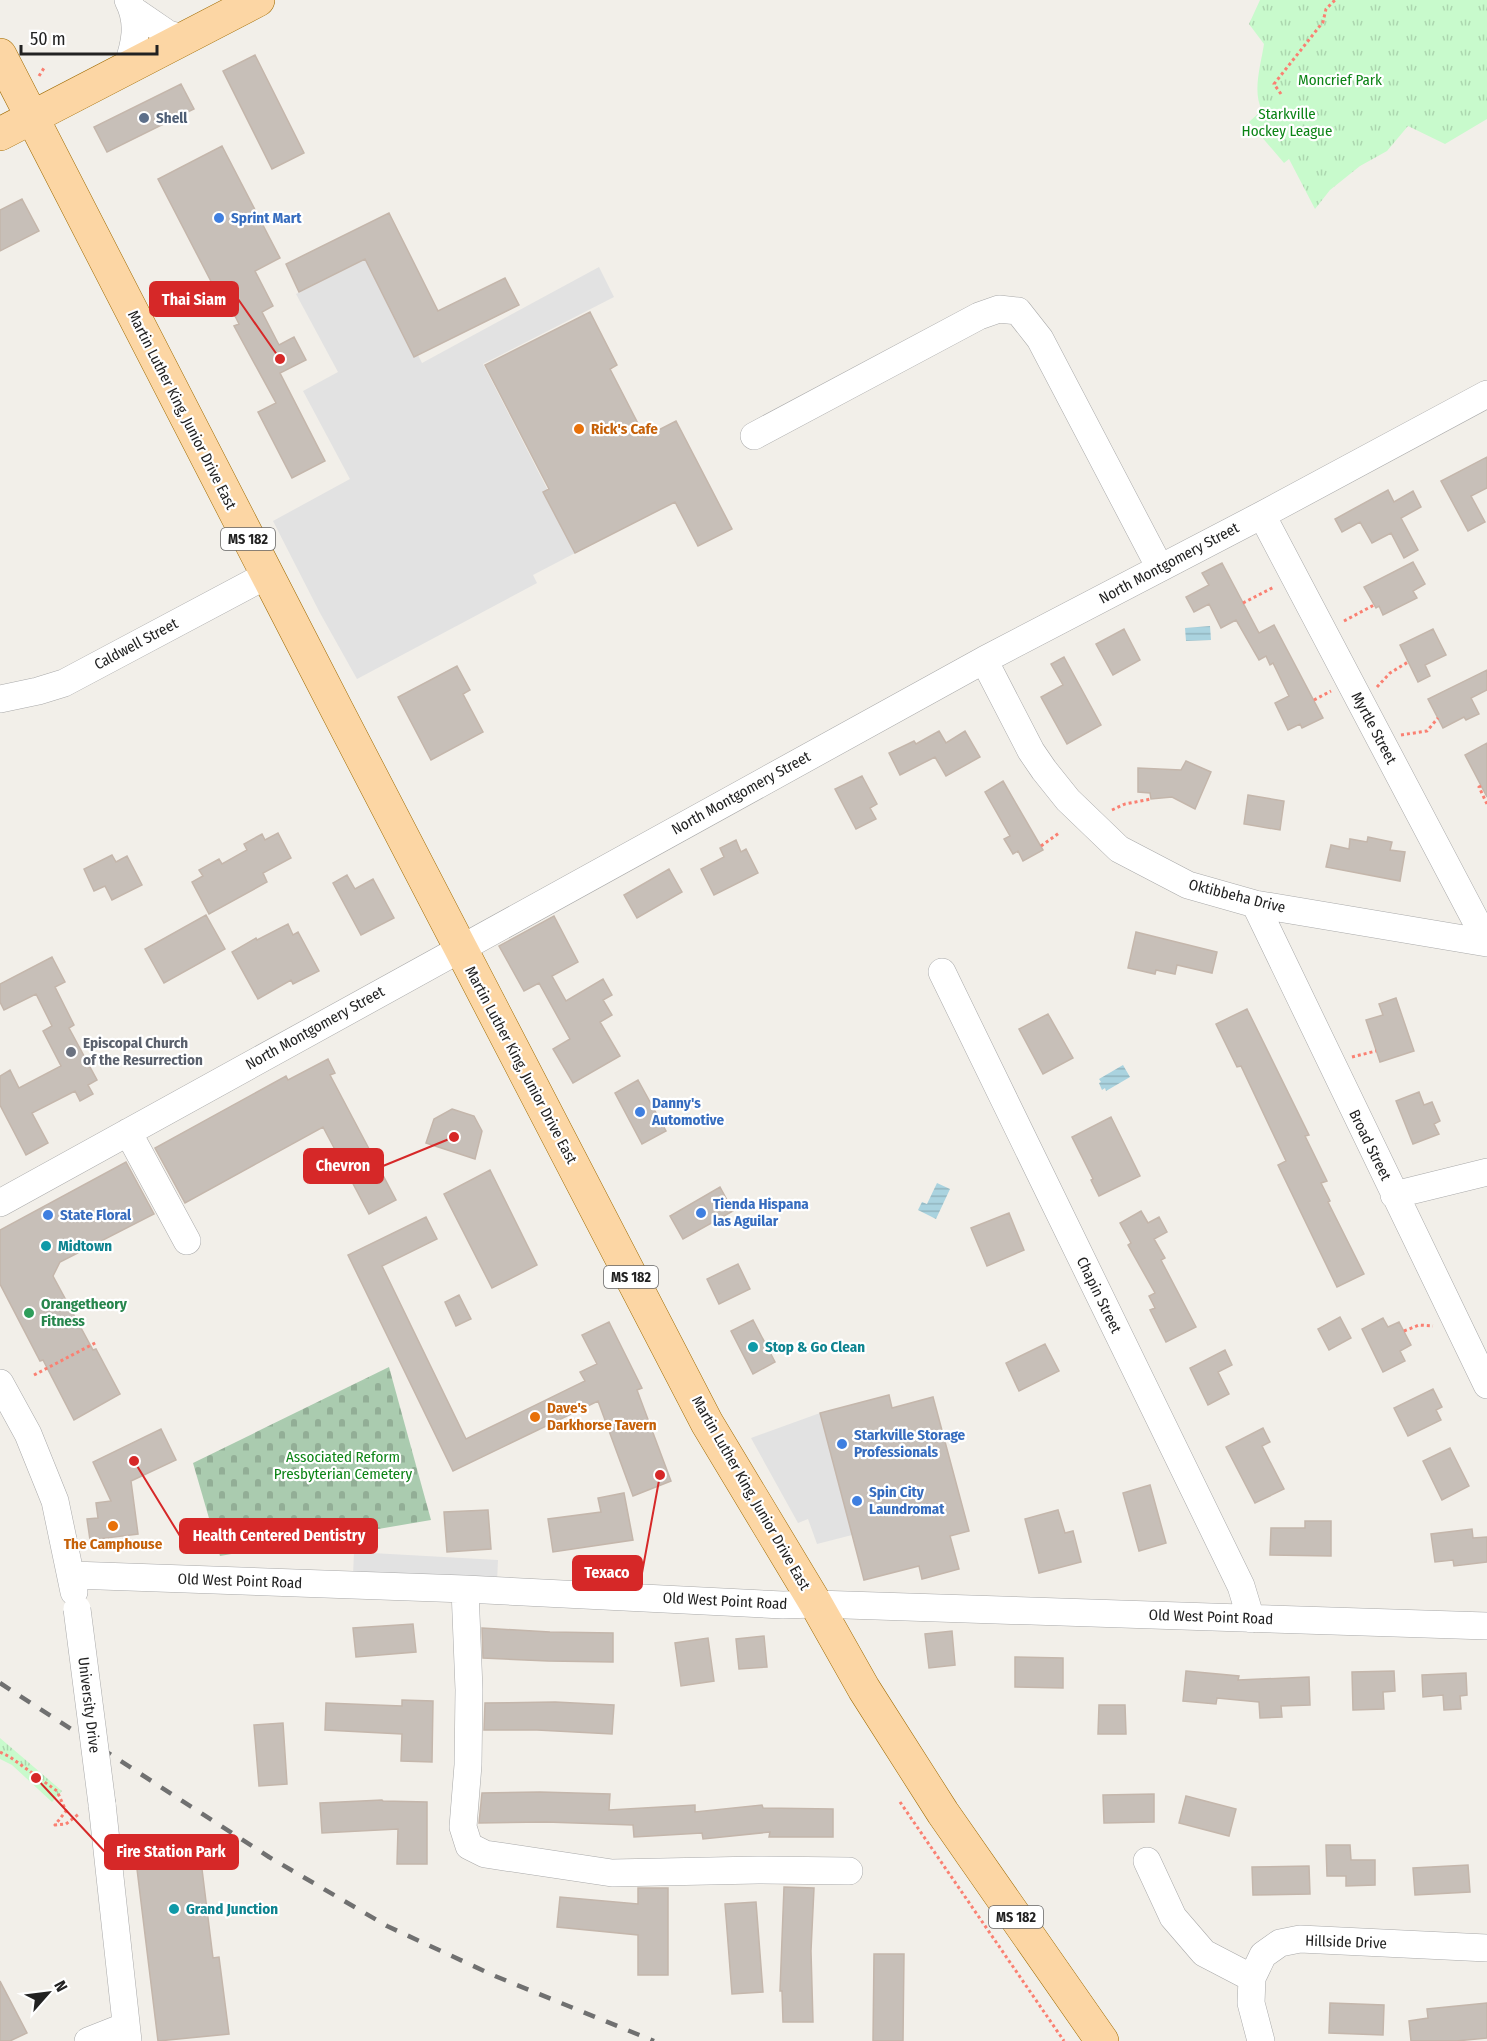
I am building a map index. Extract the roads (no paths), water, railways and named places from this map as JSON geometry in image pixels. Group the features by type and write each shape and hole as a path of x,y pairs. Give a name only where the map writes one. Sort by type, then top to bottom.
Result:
{"main road":[{"path":"0,134 258,0"},
{"name":"Martin Luther King, Junior Drive East","path":"0,54 267,575 707,1423 816,1604 864,1689 943,1813 1102,2041"}],"street":[{"path":"130,5 168,34 184,38"},
{"path":"127,68 136,33 130,5"},
{"path":"754,436 979,316 999,309 1018,311 1040,339 1160,568"},
{"name":"North Montgomery Street","path":"0,1203 984,660 1487,394"},
{"name":"Myrtle Street","path":"1262,515 1487,943"},
{"name":"Caldwell Street","path":"0,699 38,692 64,683 267,575"},
{"name":"Oktibbeha Drive","path":"984,660 1031,751 1062,794 1119,849 1188,885 1255,904 1487,943"},
{"name":"Broad Street","path":"1255,904 1487,1385"},
{"name":"Chapin Street","path":"942,972 1237,1578 1251,1619"},
{"path":"128,1132 187,1241"},
{"path":"1394,1196 1487,1172"},
{"name":"University Drive","path":"0,1383 28,1434 41,1464 58,1512 72,1575 77,1609 93,1807 127,2034"},
{"name":"Old West Point Road","path":"72,1575 465,1589 783,1605 816,1604 1487,1626"},
{"path":"465,1589 469,1690 468,1765 463,1827 469,1846 485,1854 612,1873 746,1870 849,1871"},
{"path":"1147,1861 1173,1917 1204,1953 1252,1978 1251,2003 1261,2041"},
{"name":"Hillside Drive","path":"1252,1978 1263,1955 1280,1943 1300,1939 1487,1948"},
{"path":"88,2041 127,2034"}],"water":[{"path":"1210,626 1211,640 1186,641 1185,628"},
{"path":"1123,1065 1130,1077 1106,1091 1105,1088 1102,1090 1099,1079"},
{"path":"937,1183 950,1189 936,1219 918,1210 922,1202 927,1204"}],"railway":[{"path":"0,1683 269,1857 387,1926 495,1976 654,2041"}],"place":[{"name":"Shell","path":"144,118"},
{"name":"Sprint Mart","path":"219,218"},
{"name":"Thai Siam","path":"280,359"},
{"name":"Rick's Cafe","path":"579,429"},
{"name":"Episcopal Church of the Resurrection","path":"71,1052"},
{"name":"Danny's Automotive","path":"640,1112"},
{"name":"Chevron","path":"454,1137"},
{"name":"Tienda Hispana las Aguilar","path":"701,1213"},
{"name":"State Floral","path":"48,1215"},
{"name":"Midtown","path":"46,1246"},
{"name":"Orangetheory Fitness","path":"29,1313"},
{"name":"Stop & Go Clean","path":"753,1347"},
{"name":"Dave's Darkhorse Tavern","path":"535,1417"},
{"name":"Starkville Storage Professionals","path":"842,1444"},
{"name":"Health Centered Dentistry","path":"134,1461"},
{"name":"Texaco","path":"660,1475"},
{"name":"Spin City Laundromat","path":"857,1501"},
{"name":"The Camphouse","path":"113,1526"},
{"name":"Fire Station Park","path":"36,1778"},
{"name":"Grand Junction","path":"174,1909"}],"park label":[{"name":"Moncrief Park","path":"1340,80"},
{"name":"Starkville Hockey League","path":"1287,122"},
{"name":"Associated Reform Presbyterian Cemetery","path":"343,1466"}]}
